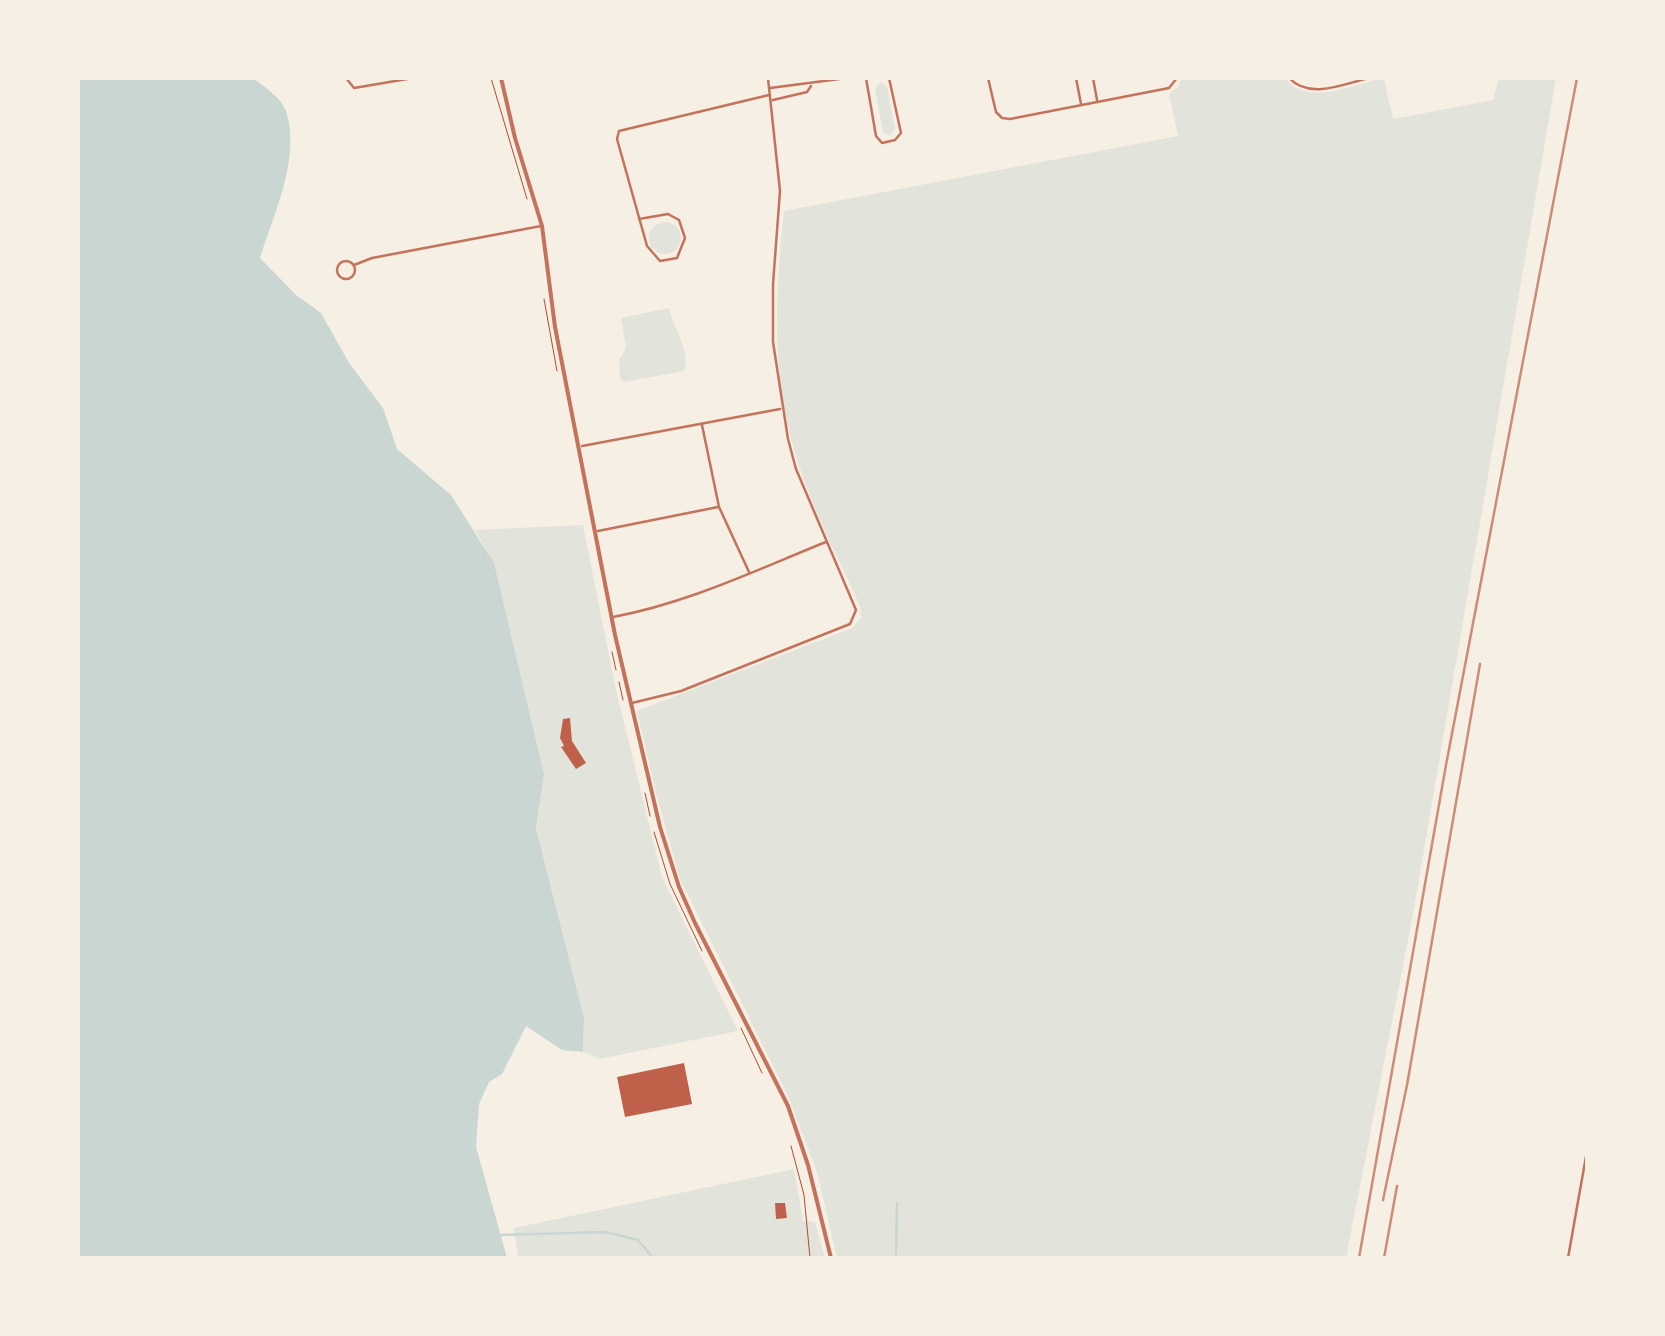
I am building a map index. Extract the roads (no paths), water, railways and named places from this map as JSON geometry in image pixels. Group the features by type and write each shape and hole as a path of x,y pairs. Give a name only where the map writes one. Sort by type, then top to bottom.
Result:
{"street":[{"path":"346,78 349,86 361,87 412,78"},
{"path":"502,78 515,138 542,226 555,327 612,617 660,826 679,887 785,1099 808,1165 831,1258"},
{"path":"631,703 681,691 850,624 856,610 796,469 783,408 772,312 780,202 768,78"},
{"path":"770,88 848,78"},
{"path":"866,78 876,136 882,143 896,140 901,133 889,78"},
{"path":"988,78 996,112 1002,118 1169,88 1178,78"},
{"path":"1076,78 1081,106"},
{"path":"1093,78 1098,102"},
{"path":"1289,78 1300,87 1315,90 1369,78"},
{"path":"639,218 668,214 679,220 685,238 682,252 669,261 655,258 647,246 639,218 617,139 619,130 807,92 812,85"},
{"path":"354,265 542,226"},
{"path":"580,446 783,408"},
{"path":"702,424 719,507 749,572"},
{"path":"596,532 719,507"},
{"path":"612,617 663,606 826,542"},
{"path":"1568,1258 1588,1144"}],"waterway":[{"path":"896,1258 897,1203"},
{"path":"500,1235 606,1232 638,1240 653,1258"}],"tram line":[{"path":"1359,1258 1446,765 1577,78"},
{"path":"1383,1200 1407,1085 1480,664"},
{"path":"1384,1258 1397,1186"}]}
